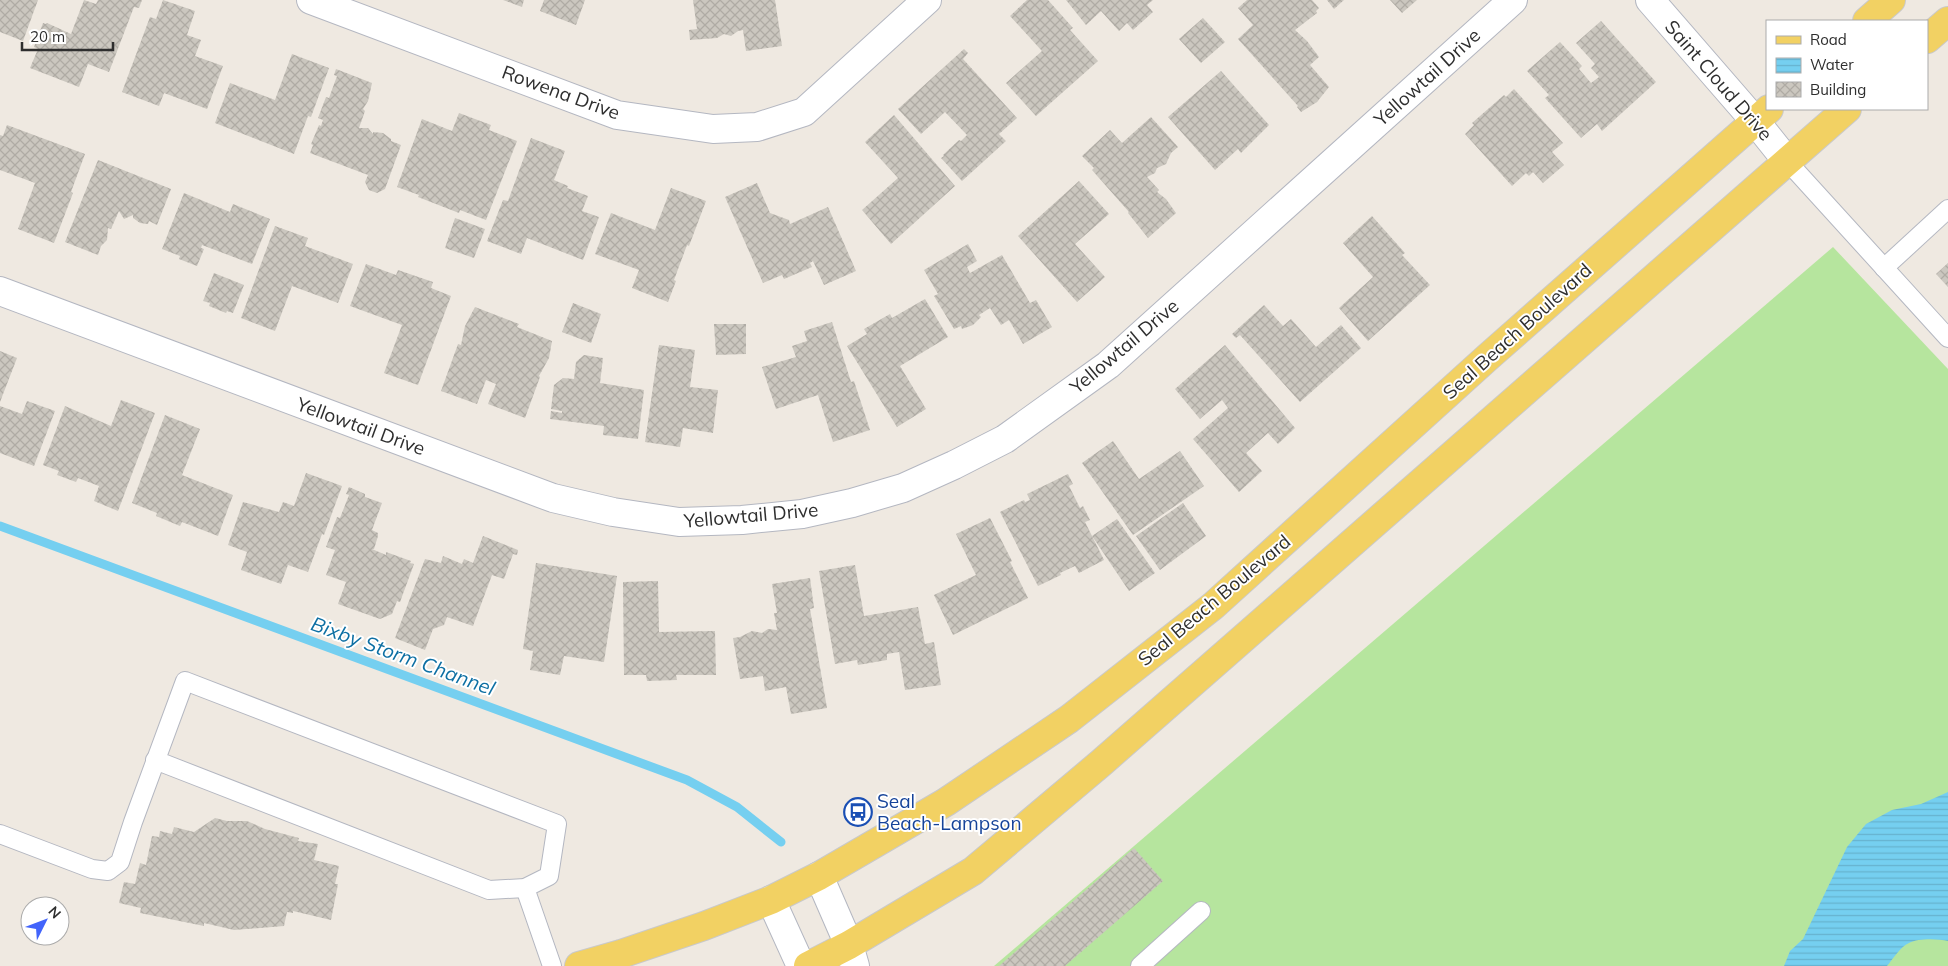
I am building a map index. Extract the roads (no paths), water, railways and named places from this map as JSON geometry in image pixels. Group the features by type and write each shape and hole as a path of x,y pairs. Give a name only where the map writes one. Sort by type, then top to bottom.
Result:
{"main road":[{"path":"1868,20 1891,0"},
{"path":"1928,38 1948,21"},
{"path":"808,966 852,956 973,871 1108,757 1846,110"},
{"name":"Seal Beach Boulevard","path":"579,966 704,926 771,900 819,876 946,802 1069,719 1213,606 1488,356 1762,115"}],"street":[{"name":"Rowena Drive","path":"311,0 617,115 713,129 757,127 804,112 927,0"},
{"name":"Yellowtail Drive","path":"0,292 553,498 613,512 679,522 742,520 802,514 852,503 903,488 954,465 1013,434 1108,364 1513,0"},
{"name":"Saint Cloud Drive","path":"1650,0 1762,115 1787,161"},
{"path":"819,876 852,956"},
{"path":"771,900 801,966"}],"lane":[{"path":"1787,161 1948,338"},
{"path":"1884,268 1948,209"},
{"path":"0,834 92,869 108,871 120,862 155,760 185,681 557,824 549,876 526,888 489,890 155,760"},
{"path":"526,888 552,966"},
{"path":"1140,966 1202,911"}],"water":[{"path":"1948,792 1948,941 1934,939 1913,941 1900,950 1887,966 1784,966 1790,951 1803,939 1847,847 1866,824 1892,810 1921,804"}],"waterway":[{"name":"Bixby Storm Channel","path":"0,526 687,780 737,807 781,842"}],"place":[{"name":"Seal Beach-Lampson","path":"858,812"}]}
